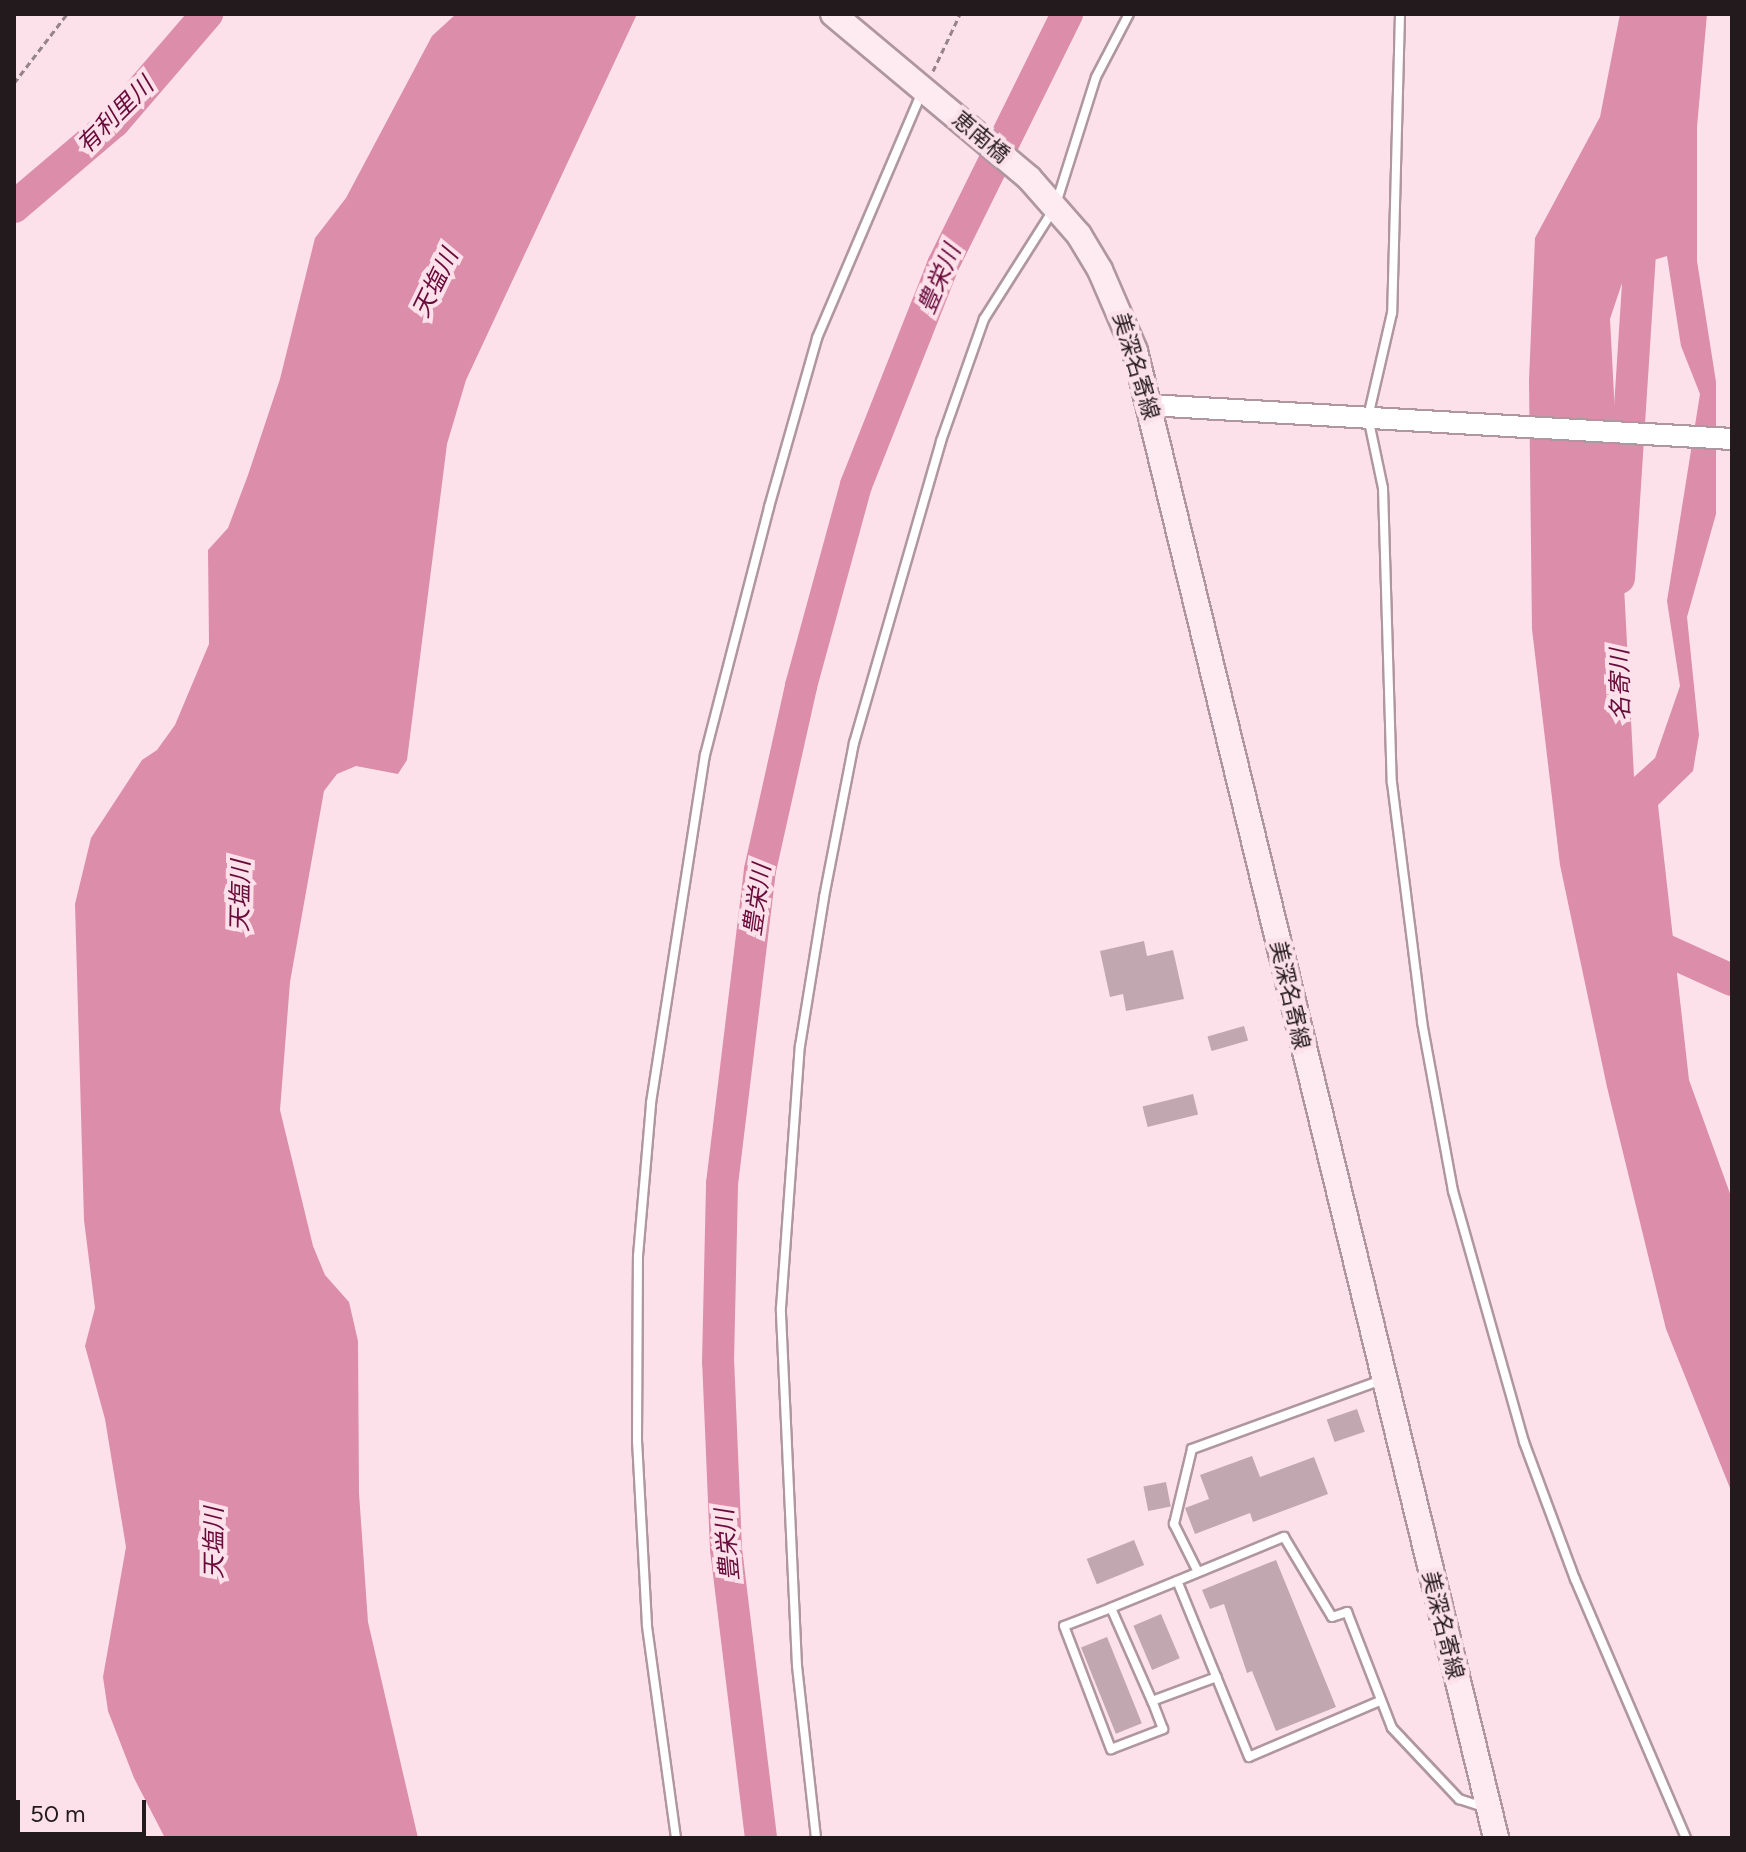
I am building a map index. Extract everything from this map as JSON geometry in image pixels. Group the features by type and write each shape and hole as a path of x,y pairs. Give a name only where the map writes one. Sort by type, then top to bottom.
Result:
{"main road":[{"name":"恵南橋","path":"833,14 1029,178"},
{"name":"美深名寄線","path":"1029,178 1079,235 1119,310 1149,405 1382,1379 1496,1838"}],"street":[{"path":"1149,405 1732,439"}],"lane":[{"path":"816,1838 797,1666 783,1395 783,1278 800,1046 854,743 898,578 984,319 1055,207 1096,77 1129,14"},
{"path":"1400,14 1392,313 1368,417 1383,488 1392,783 1422,1022 1453,1191 1524,1442 1575,1579 1686,1838"},
{"path":"676,1838 647,1625 637,1440 638,1256 665,1001 705,755 817,338 923,87"},
{"path":"1198,1572 1174,1524 1192,1449 1382,1379"},
{"path":"1111,1608 1163,1729 1111,1749 1064,1626 1284,1537 1332,1617 1347,1612 1380,1701 1416,1758 1459,1799 1488,1809"},
{"path":"1177,1581 1249,1757 1380,1701"},
{"path":"1152,1701 1217,1677"}],"path":[{"path":"14,83 67,14"},
{"path":"923,87 960,14"}],"water":[{"name":"天塩川","path":"456,14 637,14 466,380 447,444 407,760 398,774 356,766 337,774 324,791 290,982 280,1110 313,1246 325,1275 349,1302 358,1341 359,1493 368,1622 418,1838 165,1838 134,1778 108,1711 103,1677 126,1547 105,1419 85,1346 95,1308 84,1220 75,904 91,838 142,760 157,750 175,725 209,644 208,550 228,528 248,475 280,379 315,238 346,198 432,36"},
{"path":"1620,14 1707,14 1697,127 1697,261 1716,382 1716,514 1687,617 1699,735 1693,771 1658,805 1689,1080 1732,1199 1732,1493 1666,1329 1607,1087 1560,865 1532,629 1529,380 1535,238 1600,117","holes":["1667,256 1681,346 1700,394 1667,601 1680,686 1655,758 1634,777 1610,319 1627,268"]}],"building":[{"path":"1144,941 1147,956 1173,950 1184,999 1126,1011 1123,994 1110,997 1100,951"},
{"path":"1244,1026 1248,1040 1212,1051 1207,1036"},
{"path":"1193,1094 1198,1114 1148,1127 1143,1107"},
{"path":"1357,1409 1365,1432 1335,1442 1327,1419"},
{"path":"1252,1456 1260,1477 1314,1457 1328,1494 1253,1522 1250,1513 1195,1534 1185,1508 1209,1499 1200,1475"},
{"path":"1166,1482 1171,1507 1148,1511 1143,1486"},
{"path":"1134,1540 1144,1565 1097,1584 1087,1559"},
{"path":"1276,1560 1336,1707 1276,1731 1252,1671 1247,1673 1224,1604 1210,1609 1202,1590"},
{"path":"1161,1614 1180,1658 1152,1670 1133,1626"},
{"path":"1107,1637 1142,1723 1116,1734 1081,1647"}],"waterway":[{"name":"有利里川","path":"14,207 114,122 207,14"},
{"name":"豊栄川","path":"761,1838 726,1549 718,1362 722,1184 760,870 801,686 856,485 943,265 1067,14"},
{"name":"名寄川","path":"1619,578 1642,221"},
{"path":"1637,937 1732,980"}]}
